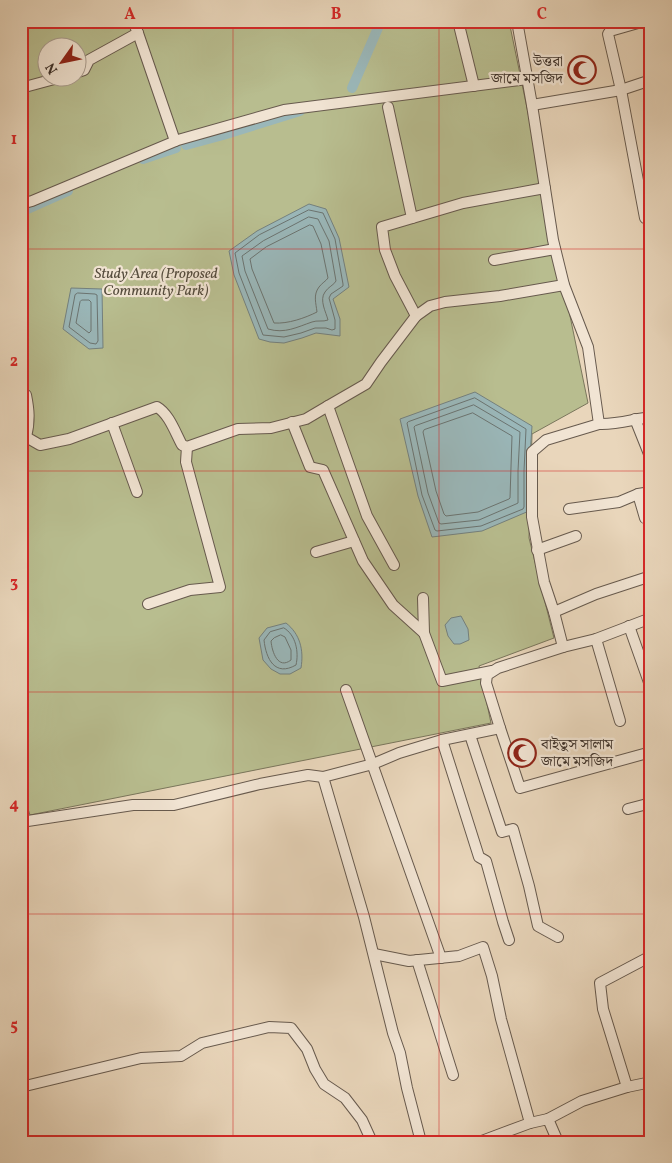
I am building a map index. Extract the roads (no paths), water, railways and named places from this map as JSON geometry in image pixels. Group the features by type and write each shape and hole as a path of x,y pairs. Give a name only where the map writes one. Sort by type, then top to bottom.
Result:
{"street":[{"path":"133,21 175,141"},
{"path":"458,21 474,86"},
{"path":"517,21 556,249 564,285 588,347 599,424"},
{"path":"644,218 621,90 608,34 610,31 645,21"},
{"path":"88,62 138,32"},
{"path":"21,204 175,141 284,110 528,78"},
{"path":"532,105 621,90 651,80"},
{"path":"21,88 38,83"},
{"path":"388,107 412,218"},
{"path":"416,316 395,276 385,250 382,227 463,203 545,188"},
{"path":"494,260 556,249"},
{"path":"26,395 29,425 24,436 40,445 69,439 156,407 161,409 166,415 182,445 187,447 238,429 271,428 306,418 366,384 416,316 430,306 564,285"},
{"path":"328,406 367,516 394,565"},
{"path":"564,647 544,582 537,550 532,517 532,452 546,440 599,424 651,417"},
{"path":"635,419 651,459"},
{"path":"292,422 310,467 323,470 363,561 393,604 424,633"},
{"path":"112,423 137,492"},
{"path":"148,604 190,590 220,588 186,462 187,447"},
{"path":"569,509 619,502 638,494 651,492"},
{"path":"638,494 645,518 651,517"},
{"path":"537,550 576,536"},
{"path":"316,552 354,540"},
{"path":"554,612 596,594 651,576"},
{"path":"423,598 424,633 442,681 492,671"},
{"path":"651,618 596,639 498,668 487,675 486,683 520,788 651,752"},
{"path":"629,626 651,688"},
{"path":"596,639 620,721"},
{"path":"346,690 441,958"},
{"path":"22,819 133,806 174,805 260,784 308,775 323,777 372,764 442,740 500,728"},
{"path":"470,735 502,832 513,829 538,926 558,937"},
{"path":"442,740 479,857 486,861 509,940"},
{"path":"323,777 374,954 421,1142"},
{"path":"628,809 651,803"},
{"path":"374,954 409,961 459,956 483,947 530,1123"},
{"path":"627,1087 603,1009 600,983 651,956"},
{"path":"417,960 453,1075"},
{"path":"21,1086 141,1058 181,1056 202,1043 269,1027 291,1028 307,1049 315,1069 324,1084 345,1098 362,1120 372,1142"},
{"path":"479,1142 530,1123 548,1119 582,1101 627,1087 651,1082"},
{"path":"548,1119 558,1142"}],"water":[{"path":"309,204 326,209 339,238 349,287 333,299 340,319 340,336 316,333 284,343 259,339 234,275 229,251 257,231"},
{"path":"71,288 102,289 103,348 89,349 63,329"},
{"path":"475,392 532,426 529,511 482,531 432,537 418,496 400,419"},
{"path":"461,616 468,629 469,640 460,644 454,644 448,636 445,625 451,618"},
{"path":"286,623 298,637 302,661 301,668 290,674 280,674 271,669 263,660 259,638 267,628"}],"waterway":[{"path":"352,88 381,21"},
{"path":"186,145 300,111"},
{"path":"143,159 176,148"},
{"path":"21,212 68,191"}],"place":[{"name":"উত্তরা জামে মসজিদ","path":"582,70"},
{"name":"বাইতুস সালাম জামে মসজিদ","path":"522,753"}],"park label":[{"name":"Study Area (Proposed Community Park)","path":"156,282"}]}
